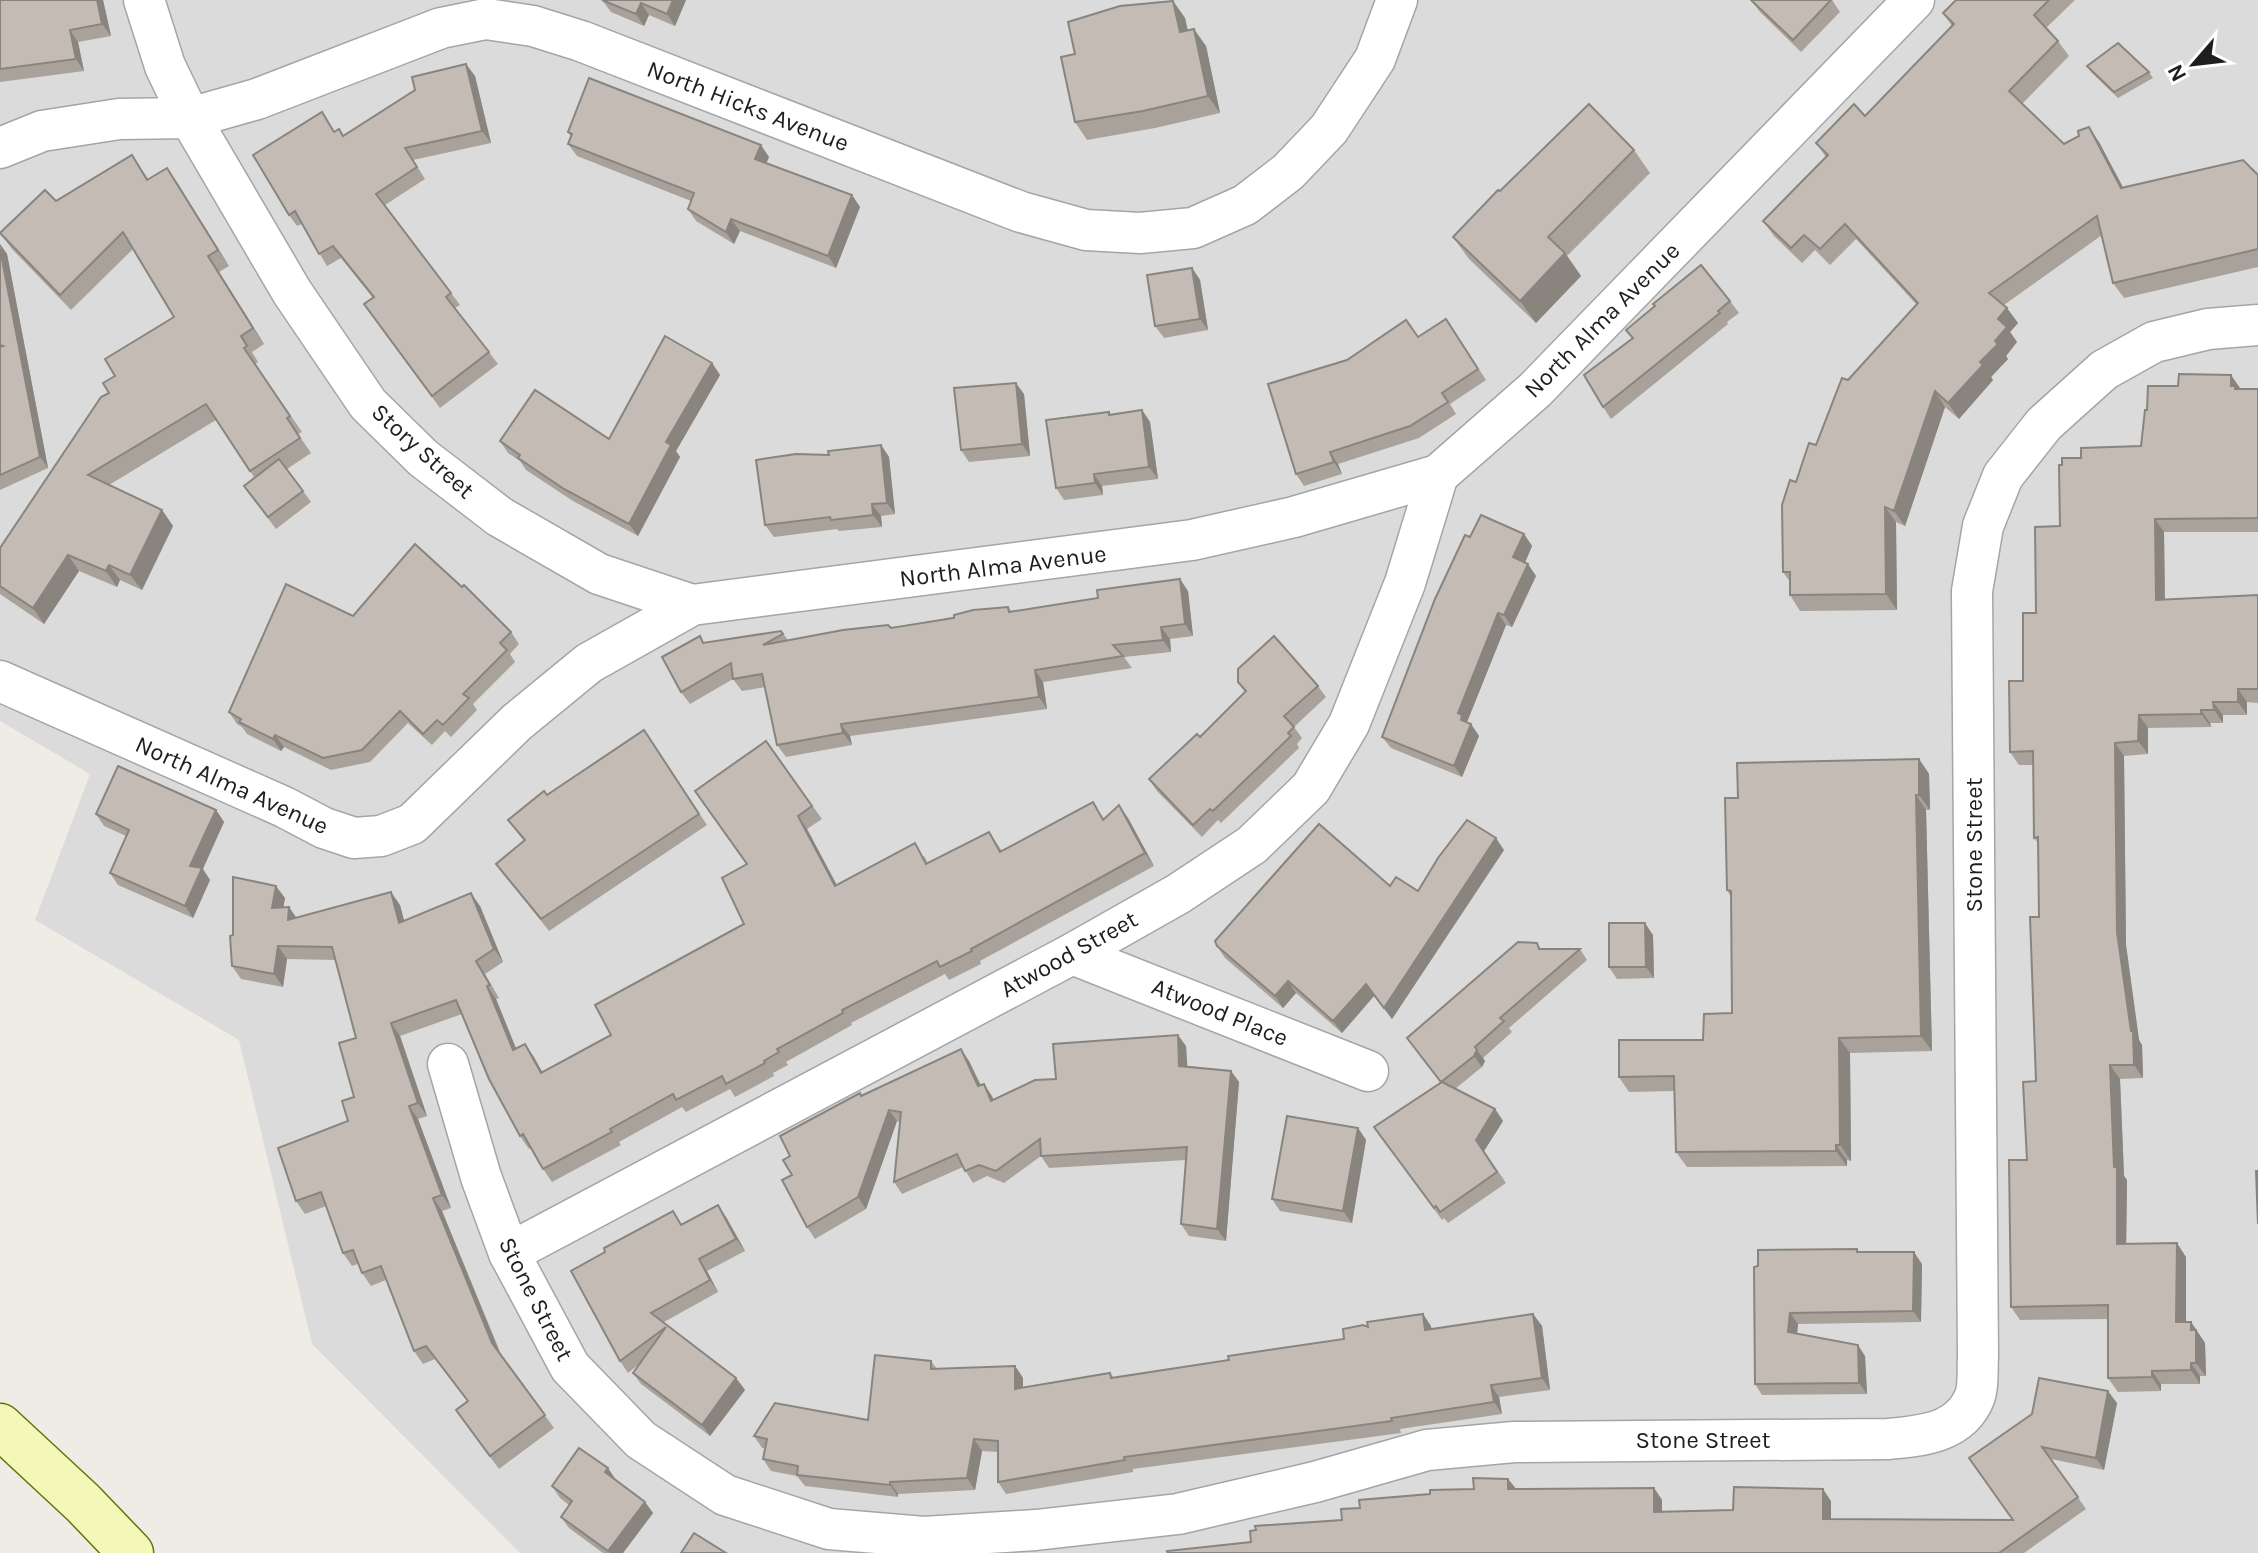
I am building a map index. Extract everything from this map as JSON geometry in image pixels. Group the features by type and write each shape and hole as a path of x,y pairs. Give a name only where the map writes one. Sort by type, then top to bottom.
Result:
{"main road":[{"path":"0,1426 83,1503 131,1553"}],"street":[{"name":"Story Street","path":"144,0 165,66 190,118 292,292 368,404 423,458 500,517 599,574 692,605"},
{"name":"North Hicks Avenue","path":"0,148 42,131 88,123 119,119 190,118 257,99 441,28 486,19 533,26 581,41 1021,212 1086,230 1167,231 1193,228 1245,205 1288,172 1329,129 1375,59 1397,0"},
{"name":"North Alma Avenue","path":"0,681 284,807 324,828 354,838 381,836 412,824 517,722 589,663 692,605 1192,540 1294,517 1438,475 1535,390 1914,0"},
{"name":"Stone Street","path":"448,1064 481,1177 509,1253 570,1367 641,1440 725,1495 829,1529 924,1537 1036,1530 1178,1514 1315,1482 1427,1450 1514,1442 1888,1439 1930,1435 1960,1420 1975,1395 1978,1357 1972,591 1983,526 2003,476 2044,424 2104,370 2154,342 2208,329 2258,325"},
{"name":"Atwood Street","path":"509,1253 1072,954 1178,894 1252,845 1311,788 1349,724 1405,583 1438,475"},
{"name":"Atwood Place","path":"1072,954 1368,1071"}],"shaded area":[{"path":"0,0 2258,0 2258,1553 520,1553 312,1344 239,1040 35,920 90,774 0,721"}],"building":[{"path":"0,0 97,0 102,24 70,30 76,59 0,69"},
{"path":"602,0 673,0 667,14 641,3 636,14"},
{"path":"1751,0 1831,0 1793,40"},
{"path":"1956,0 2049,0 2034,15 2058,41 2009,91 2064,144 2079,136 2078,131 2089,127 2121,188 2243,160 2258,175 2258,249 2113,283 2097,216 1989,293 2007,308 1998,319 2007,327 1995,341 1998,344 1980,362 1983,365 1948,403 1935,391 1894,511 1885,507 1886,594 1790,595 1790,572 1783,572 1782,505 1790,480 1796,482 1809,443 1816,445 1842,378 1848,380 1918,303 1845,224 1820,249 1804,235 1791,248 1763,221 1828,155 1816,143 1854,104 1865,116 1954,24 1943,13"},
{"path":"1173,1 1180,32 1194,29 1208,96 1075,122 1061,57 1075,54 1068,22 1120,6"},
{"path":"2118,43 2149,72 2114,92 2087,66"},
{"path":"466,64 482,131 405,148 417,167 376,194 451,293 446,297 489,352 432,396 364,304 374,297 333,246 319,254 295,211 289,215 253,155 322,112 334,132 339,129 343,136 415,90 412,77"},
{"path":"589,78 761,145 755,159 852,195 828,256 731,219 726,232 688,209 694,193 568,144 572,134 568,132"},
{"path":"1589,104 1634,150 1548,237 1565,253 1520,301 1453,237"},
{"path":"132,155 147,180 167,168 218,250 208,256 253,328 241,336 247,346 244,348 290,416 287,418 300,438 250,471 206,404 88,475 162,510 130,575 109,565 106,571 68,555 33,608 0,586 0,548 101,397 109,393 103,383 115,376 105,359 174,317 123,232 60,295 0,233 45,190 56,201"},
{"path":"0,249 40,457 0,475 0,347 3,346 0,345"},
{"path":"1701,265 1730,301 1718,311 1720,313 1603,407 1584,375 1633,338 1626,330"},
{"path":"1192,268 1200,319 1155,326 1147,275"},
{"path":"1446,319 1478,369 1442,393 1448,402 1410,426 1330,452 1334,462 1296,474 1268,384 1347,360 1406,320 1418,337"},
{"path":"665,336 712,363 666,442 671,445 629,524 564,489 518,458 520,455 500,441 535,390 609,439"},
{"path":"2179,374 2231,375 2231,386 2235,389 2258,389 2258,518 2155,519 2156,600 2258,595 2258,689 2238,689 2238,702 2213,702 2214,710 2201,710 2201,714 2139,715 2138,741 2115,743 2117,932 2133,1031 2134,1065 2110,1065 2114,1167 2117,1167 2117,1244 2177,1243 2176,1322 2191,1322 2191,1330 2196,1330 2196,1363 2191,1363 2191,1370 2152,1371 2152,1377 2108,1378 2108,1305 2011,1307 2009,1160 2027,1160 2023,1082 2036,1081 2030,917 2039,917 2033,751 2010,752 2009,681 2023,681 2023,613 2036,613 2035,527 2060,526 2059,465 2062,465 2062,458 2081,458 2081,448 2141,446 2148,386 2178,386"},
{"path":"1016,383 1022,444 961,450 954,388"},
{"path":"1142,410 1149,467 1094,474 1095,483 1056,488 1046,420"},
{"path":"881,445 887,503 872,504 873,515 765,525 756,460 796,454 829,455 828,451"},
{"path":"279,459 303,491 268,517 244,486"},
{"path":"1481,515 1524,534 1513,557 1528,564 1504,615 1498,613 1458,713 1462,715 1461,720 1471,724 1454,766 1382,737 1435,599 1465,535 1470,537"},
{"path":"415,544 462,587 464,585 511,632 500,643 507,650 463,694 469,698 443,725 437,720 423,734 400,711 362,750 323,758 275,735 273,739 239,722 241,719 229,712 286,584 353,616"},
{"path":"1180,579 1185,624 1161,627 1163,640 1113,645 1123,656 1035,670 1039,697 841,724 843,733 777,745 762,674 733,679 731,663 681,692 662,657 700,636 703,643 781,631 783,634 763,645 843,630 888,625 891,628 954,618 954,615 973,610 1008,607 1009,612 1098,598 1097,590"},
{"path":"1274,636 1318,686 1284,716 1294,727 1288,733 1291,736 1213,811 1210,809 1193,825 1149,779 1197,734 1200,737 1246,691 1238,682 1238,669"},
{"path":"644,730 699,814 541,919 496,864 525,840 508,820 544,791 547,795"},
{"path":"766,741 812,806 798,816 835,886 915,843 926,864 989,832 1000,852 1093,802 1103,820 1119,805 1145,853 972,951 940,967 937,961 842,1010 843,1013 777,1049 779,1052 765,1063 726,1084 722,1076 676,1100 673,1094 610,1129 612,1132 543,1169 523,1134 520,1136 489,1079 456,1000 391,1023 418,1103 409,1106 442,1195 433,1198 492,1343 545,1415 490,1456 456,1410 468,1401 426,1346 414,1351 381,1266 362,1273 353,1250 343,1253 321,1192 296,1201 278,1148 348,1121 342,1101 354,1097 339,1043 356,1038 332,947 278,946 274,974 232,966 233,877 276,886 272,908 289,907 288,920 391,892 399,923 471,893 494,949 476,961 490,985 487,986 513,1050 525,1044 541,1073 611,1035 595,1005 744,924 722,878 747,864 695,791"},
{"path":"1919,759 1919,795 1916,795 1921,1036 1839,1038 1840,1145 1836,1145 1836,1151 1676,1152 1674,1076 1619,1077 1619,1040 1703,1040 1704,1014 1732,1013 1731,891 1727,890 1725,798 1738,798 1737,763"},
{"path":"118,766 216,810 190,866 202,868 185,906 110,873 129,830 96,814"},
{"path":"1467,820 1496,838 1384,1008 1366,984 1333,1021 1288,981 1275,996 1217,946 1215,941 1319,824 1390,886 1396,877 1418,891"},
{"path":"1609,923 1645,923 1646,967 1609,967"},
{"path":"1518,942 1537,943 1539,949 1580,949 1500,1018 1504,1021 1475,1047 1474,1056 1441,1082 1407,1038"},
{"path":"1178,1035 1179,1066 1231,1071 1217,1229 1181,1224 1187,1147 1041,1156 1040,1139 996,1171 979,1165 965,1171 957,1154 894,1182 901,1112 889,1110 858,1197 807,1227 782,1180 792,1175 783,1160 790,1156 780,1136 860,1093 861,1096 961,1049 978,1086 984,1084 991,1101 1035,1080 1056,1079 1053,1044"},
{"path":"1442,1082 1495,1109 1476,1140 1497,1172 1440,1212 1374,1127"},
{"path":"1287,1116 1358,1128 1343,1211 1272,1199"},
{"path":"2256,1171 2258,1171 2258,1224"},
{"path":"718,1205 736,1239 699,1259 710,1280 651,1313 736,1378 702,1425 633,1373 666,1327 620,1361 571,1271 605,1252 604,1248 673,1211 681,1225"},
{"path":"1857,1249 1857,1252 1914,1252 1913,1311 1790,1313 1788,1332 1858,1345 1859,1383 1755,1384 1754,1267 1758,1266 1758,1250"},
{"path":"1423,1314 1425,1330 1533,1314 1542,1378 1491,1385 1494,1402 1391,1418 1392,1421 1124,1457 1125,1460 998,1482 998,1441 974,1439 967,1478 890,1482 890,1485 797,1475 798,1466 763,1459 767,1439 754,1436 775,1403 868,1420 875,1355 931,1361 931,1369 1015,1366 1015,1389 1110,1373 1111,1378 1344,1339 1343,1329 1368,1327 1367,1322"},
{"path":"2039,1378 2108,1391 2096,1458 2042,1447 2078,1497 1999,1553 1167,1551 1251,1542 1250,1531 1256,1530 1255,1526 1342,1520 1341,1509 1360,1508 1359,1500 1430,1494 1430,1490 1474,1489 1473,1478 1508,1479 1508,1489 1654,1488 1654,1512 1733,1510 1734,1487 1823,1489 1823,1519 2013,1520 1969,1458 2032,1414"},
{"path":"579,1448 608,1468 605,1472 645,1502 608,1551 561,1517 572,1501 552,1486"},
{"path":"694,1533 726,1553 681,1553"}]}
